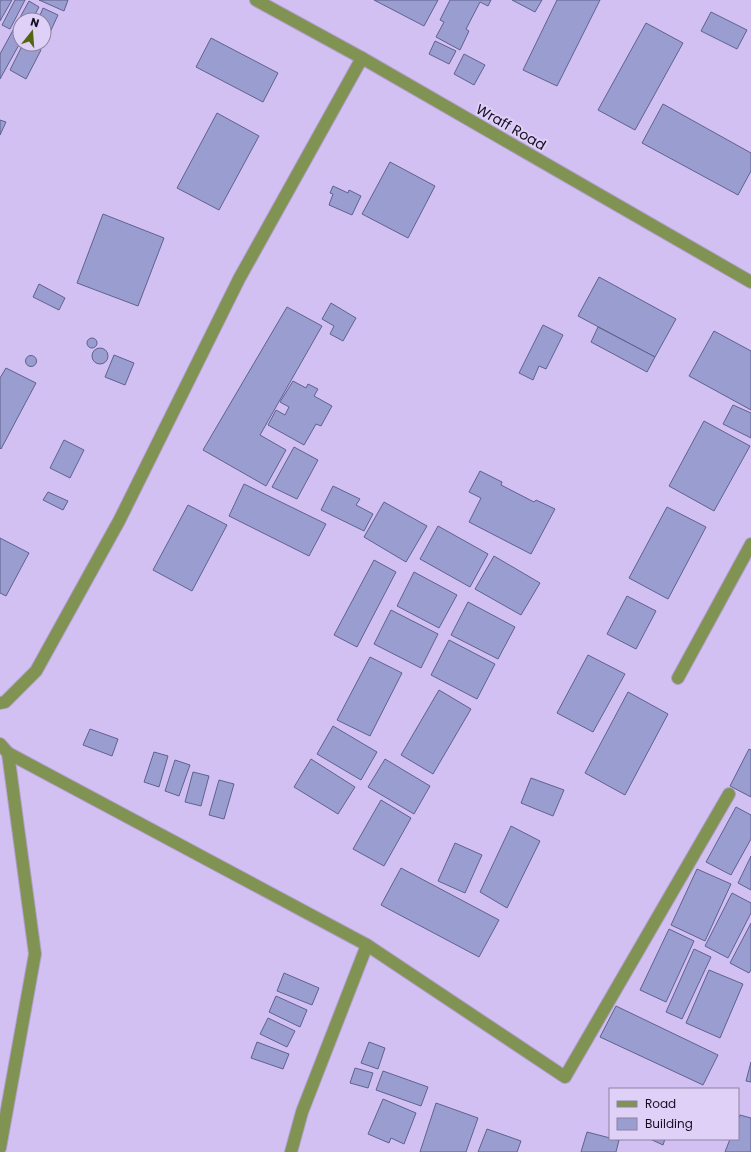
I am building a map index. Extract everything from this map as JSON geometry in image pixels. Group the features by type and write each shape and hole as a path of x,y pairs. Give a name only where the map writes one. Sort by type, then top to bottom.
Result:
{"street":[{"name":"Wraff Road","path":"256,0 362,58 751,282"},
{"path":"0,703 5,702 36,672 119,521 239,279 362,58"},
{"path":"678,678 751,544"},
{"path":"0,744 8,753 367,945 565,1077 729,794"},
{"path":"0,1148 36,954 8,753"},
{"path":"291,1152 302,1112 367,945"}],"building":[{"path":"1,0 12,0 0,21 0,2"},
{"path":"15,0 25,0 19,12 12,12 12,25 10,29 2,25"},
{"path":"39,0 68,0 64,11"},
{"path":"374,0 438,0 424,26"},
{"path":"450,0 491,0 488,6 480,2 466,29 469,31 460,50 436,37 444,22 440,20"},
{"path":"512,0 542,0 535,12"},
{"path":"557,0 600,0 557,86 523,70"},
{"path":"29,1 39,7 36,12 23,12"},
{"path":"43,8 52,12 41,12"},
{"path":"52,12 58,15 52,28"},
{"path":"711,12 747,30 737,49 701,31"},
{"path":"646,23 683,43 635,130 598,110"},
{"path":"12,32 12,52 15,52 0,79 0,54"},
{"path":"211,38 278,73 263,102 196,67"},
{"path":"435,41 456,51 449,64 429,54"},
{"path":"19,52 40,52 26,79 10,70"},
{"path":"464,54 485,65 474,85 454,74"},
{"path":"663,104 751,153 751,171 738,195 642,143"},
{"path":"217,113 259,136 219,210 177,188"},
{"path":"0,120 6,122 0,135"},
{"path":"390,162 435,186 408,238 362,214"},
{"path":"333,186 348,193 349,190 361,196 352,215 329,205 333,194 330,193"},
{"path":"103,214 164,238 138,306 77,283"},
{"path":"599,277 676,319 655,357 578,316"},
{"path":"39,284 65,298 59,310 33,297"},
{"path":"331,303 356,318 343,341 330,334 334,326 322,319"},
{"path":"287,307 322,326 260,435 286,450 266,486 203,450"},
{"path":"543,325 563,335 546,369 539,366 533,380 519,373"},
{"path":"598,327 655,357 647,372 591,342"},
{"path":"714,331 751,351 751,410 689,376"},
{"path":"90,338 94,338 96,339 96,347 90,348 87,345 87,341"},
{"path":"100,348 107,353 108,356 103,363 100,364 93,359 92,356 97,349"},
{"path":"114,355 134,363 125,385 105,377"},
{"path":"29,356 33,356 35,357 35,365 29,366 26,363 26,359"},
{"path":"6,368 36,383 1,449 0,378"},
{"path":"293,381 306,388 308,384 318,389 314,396 332,406 321,426 316,424 304,445 268,425 276,410 285,415 289,407 280,402"},
{"path":"733,405 751,413 751,438 723,424"},
{"path":"704,421 750,446 714,511 669,486"},
{"path":"64,440 84,450 70,478 50,468"},
{"path":"294,447 318,460 297,499 272,487"},
{"path":"480,471 502,482 501,485 534,502 536,500 555,509 531,554 469,522 481,498 469,492"},
{"path":"244,484 326,524 309,556 229,516"},
{"path":"333,486 360,499 356,505 373,514 364,531 321,510"},
{"path":"48,492 68,501 63,510 43,500"},
{"path":"384,502 427,526 406,562 364,537"},
{"path":"188,505 227,525 192,591 153,570"},
{"path":"667,507 706,527 668,599 629,578"},
{"path":"438,526 488,554 470,587 420,559"},
{"path":"0,538 29,553 6,596 0,593"},
{"path":"494,556 540,583 521,615 475,589"},
{"path":"374,560 396,572 357,647 334,635"},
{"path":"414,572 457,595 439,628 397,606"},
{"path":"627,596 656,611 636,649 607,634"},
{"path":"468,602 515,627 498,659 451,635"},
{"path":"391,610 438,634 421,668 374,644"},
{"path":"449,640 495,664 477,699 431,675"},
{"path":"588,655 625,674 593,732 557,713"},
{"path":"370,657 402,673 370,736 337,720"},
{"path":"439,690 471,709 433,774 401,755"},
{"path":"628,692 668,714 625,795 585,773"},
{"path":"333,726 377,752 361,780 317,754"},
{"path":"90,729 118,739 112,756 83,745"},
{"path":"749,749 751,750 751,797 730,786"},
{"path":"154,752 168,756 159,787 144,782"},
{"path":"311,759 355,787 338,814 294,787"},
{"path":"385,759 430,786 414,814 368,787"},
{"path":"175,760 190,765 179,796 165,791"},
{"path":"193,772 209,776 201,806 185,802"},
{"path":"531,778 564,790 553,816 521,803"},
{"path":"219,780 234,784 224,819 209,815"},
{"path":"381,800 411,818 384,866 353,849"},
{"path":"736,807 751,815 751,839 731,875 706,862"},
{"path":"511,826 540,841 507,908 480,892"},
{"path":"455,843 482,855 465,893 438,881"},
{"path":"751,856 751,890 738,883"},
{"path":"401,868 499,920 479,957 381,905"},
{"path":"697,869 731,884 705,941 671,925"},
{"path":"732,893 751,903 751,913 728,958 705,946"},
{"path":"751,923 751,970 749,973 730,963"},
{"path":"669,929 694,941 666,1002 640,990"},
{"path":"694,949 711,957 682,1019 666,1012"},
{"path":"709,970 743,984 720,1038 686,1023"},
{"path":"284,973 319,988 312,1005 277,991"},
{"path":"276,996 307,1010 300,1027 269,1012"},
{"path":"616,1006 718,1055 703,1085 600,1037"},
{"path":"268,1018 295,1031 287,1047 260,1034"},
{"path":"257,1042 289,1054 283,1069 251,1058"},
{"path":"369,1042 385,1048 378,1069 361,1063"},
{"path":"751,1062 751,1082 746,1081"},
{"path":"355,1068 373,1073 368,1088 350,1083"},
{"path":"383,1071 428,1087 421,1106 376,1090"},
{"path":"383,1099 416,1113 404,1144 391,1138 389,1143 368,1134"},
{"path":"436,1103 478,1118 466,1152 420,1152"},
{"path":"740,1115 751,1118 751,1152 725,1152 730,1140 739,1140"},
{"path":"487,1129 521,1141 517,1152 478,1152"},
{"path":"587,1132 609,1138 609,1140 619,1140 616,1152 581,1152"},
{"path":"652,1140 665,1140 663,1145"}]}
